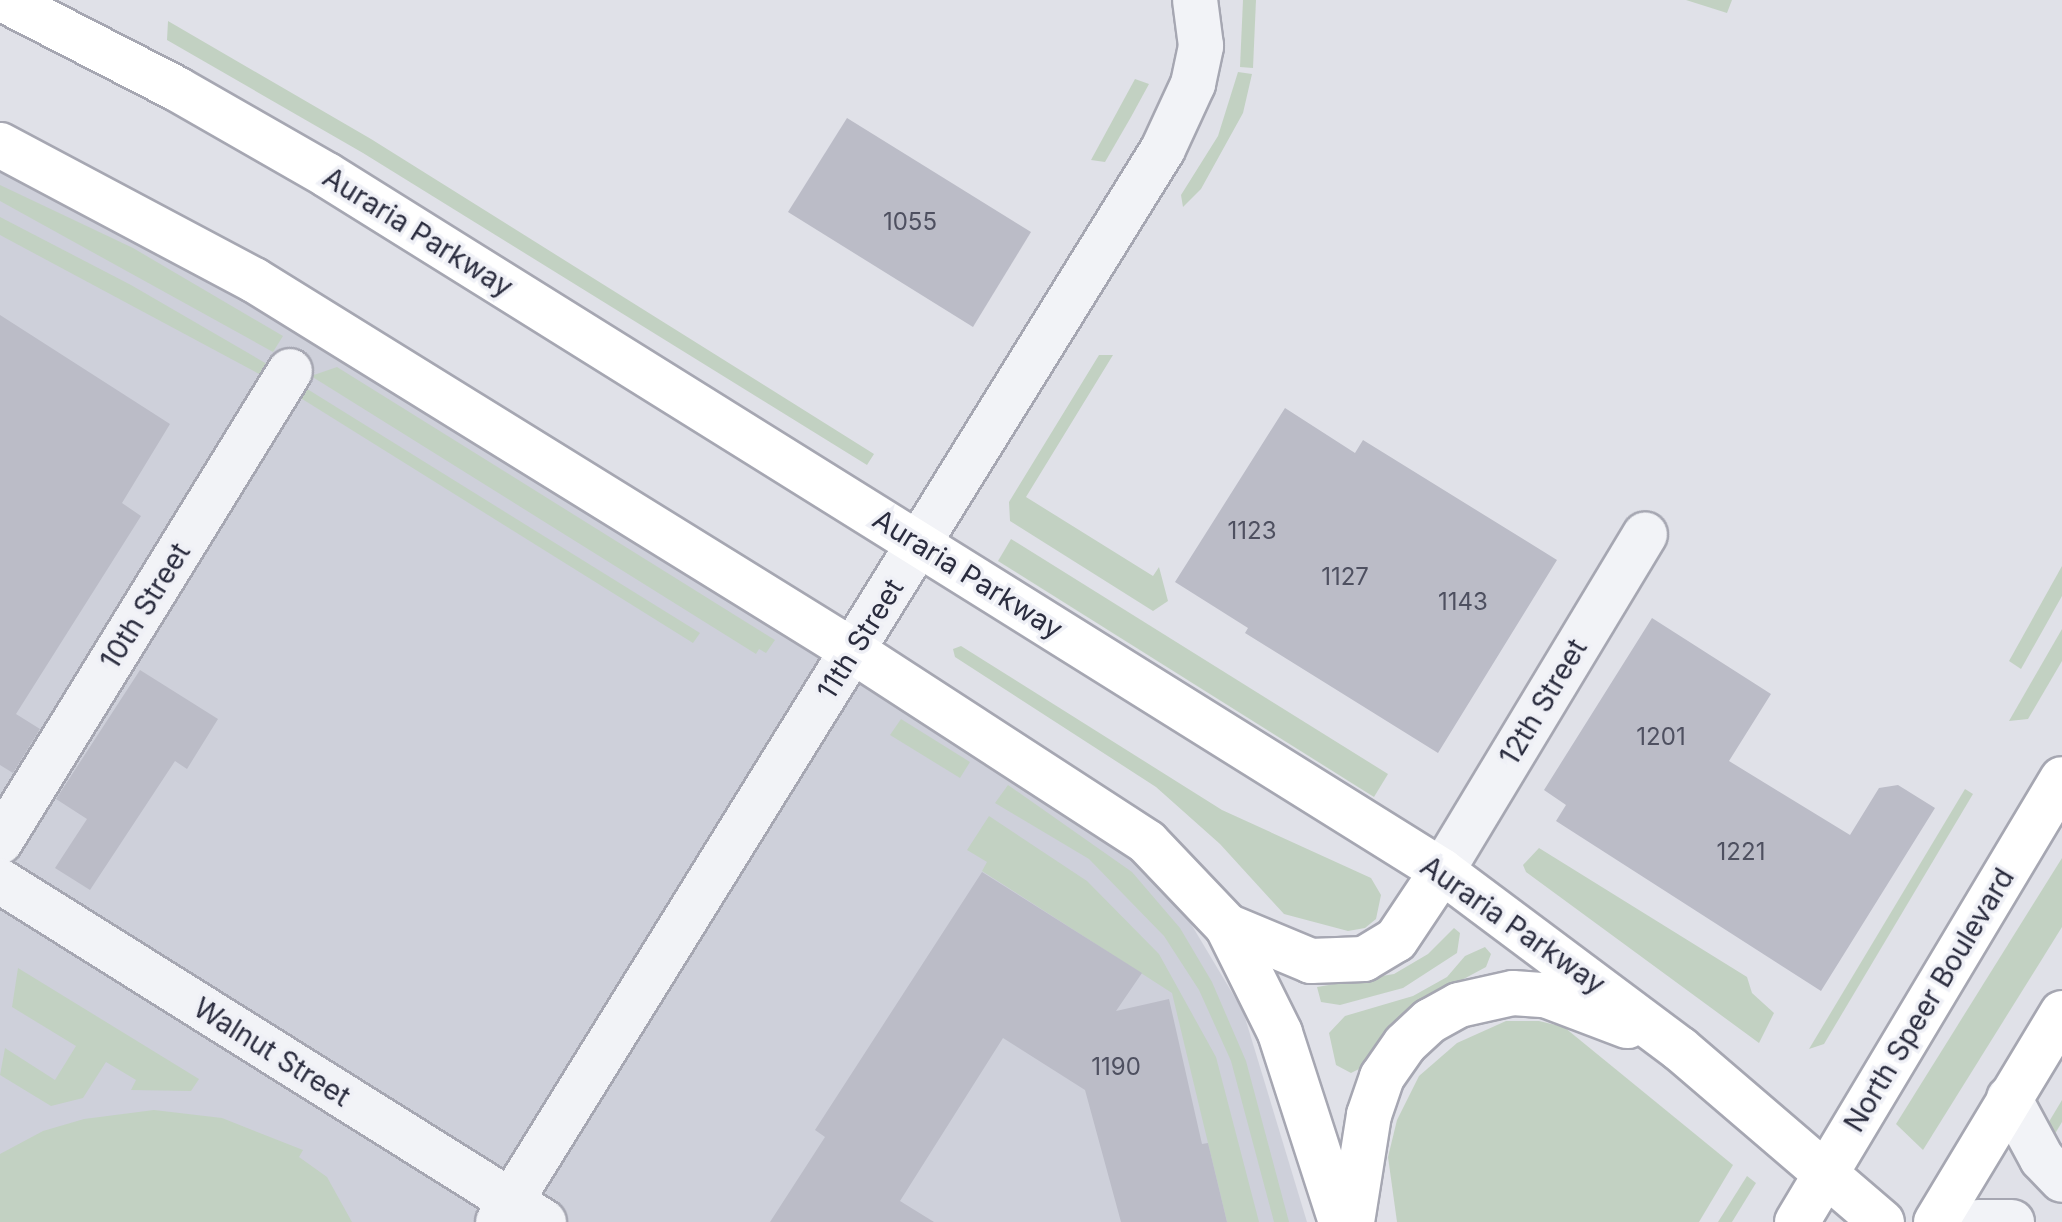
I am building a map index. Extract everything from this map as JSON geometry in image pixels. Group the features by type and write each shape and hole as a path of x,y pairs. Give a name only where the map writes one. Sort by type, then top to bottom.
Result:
{"main road":[{"name":"Auraria Parkway","path":"4,0 177,89 327,175 920,542 1442,871 1680,1049 1882,1222"},
{"path":"0,145 254,280 853,651 1147,842 1227,926 1280,1033 1341,1222"},
{"name":"North Speer Boulevard","path":"1797,1222 2062,779"},
{"path":"1227,926 1311,961 1364,959 1396,940 1442,871"},
{"path":"1352,1222 1369,1115 1382,1077 1405,1044 1459,1005 1513,993 1545,995 1680,1049"},
{"path":"1936,1222 2062,1013"}],"street":[{"name":"11th Street","path":"517,1215 853,651 1181,116 1201,46 1195,0"},
{"name":"10th Street","path":"0,842 290,371"},
{"name":"12th Street","path":"1442,871 1645,534"},
{"name":"Walnut Street","path":"0,881 517,1215"},
{"path":"2009,1098 2042,1159 2062,1180"},
{"path":"1978,1222 2012,1222"}],"shaded area":[{"path":"0,165 295,323 1038,788 1166,882 1243,1011 1307,1222 0,1222"}],"green space":[{"path":"1243,0 1256,0 1253,68 1240,67"},
{"path":"1686,0 1732,0 1727,13"},
{"path":"168,21 371,139 874,454 867,465 363,153 167,40"},
{"path":"1238,72 1252,74 1243,113 1201,189 1183,207 1181,195 1218,136"},
{"path":"1135,79 1149,84 1105,162 1091,160"},
{"path":"0,185 133,248 283,336 273,352 0,201"},
{"path":"0,217 131,285 267,364 261,375 0,235"},
{"path":"1099,355 1113,355 1026,497 1153,576 1159,567 1168,601 1153,611 1010,521 1009,502"},
{"path":"337,367 775,640 766,653 759,649 756,654 311,376"},
{"path":"304,387 700,633 693,643 299,397"},
{"path":"1011,539 1388,774 1374,797 998,561"},
{"path":"2062,566 2062,596 2021,669 2009,661"},
{"path":"2062,629 2062,661 2028,719 2009,721"},
{"path":"961,646 1222,810 1371,878 1381,895 1376,919 1365,928 1348,931 1284,914 1220,844 1156,787 955,657 953,649"},
{"path":"901,719 970,762 960,778 890,735"},
{"path":"1008,785 1132,872 1180,928 1212,982 1246,1061 1289,1222 1274,1222 1231,1061 1199,990 1164,936 1089,859 995,803"},
{"path":"1965,789 1973,794 1824,1044 1809,1049"},
{"path":"989,816 1087,881 1159,954 1216,1057 1259,1222 1227,1222 1172,993 982,871 987,862 967,850"},
{"path":"1539,848 1747,977 1752,993 1774,1013 1759,1043 1526,872 1523,865"},
{"path":"2062,858 2062,927 1923,1150 1896,1124"},
{"path":"1454,928 1460,933 1457,953 1403,988 1340,1005 1321,1002 1317,987 1394,974 1428,954"},
{"path":"1485,947 1491,954 1486,967 1417,1004 1389,1028 1359,1069 1351,1073 1336,1065 1329,1033 1345,1016 1413,996 1447,977 1465,956"},
{"path":"18,968 199,1079 191,1091 131,1090 136,1080 106,1062 83,1098 51,1106 0,1075 5,1048 55,1080 76,1046 12,1007"},
{"path":"1506,1021 1539,1021 1564,1027 1733,1165 1699,1222 1397,1222 1388,1157 1397,1120 1419,1076 1457,1043"},
{"path":"2062,1100 2062,1122 2050,1142 2047,1125"},
{"path":"154,1110 222,1118 303,1150 299,1157 327,1177 352,1222 0,1222 0,1154 43,1131 84,1119"},
{"path":"1747,1176 1756,1183 1732,1222 1718,1222"}],"building":[{"path":"847,118 1031,232 973,327 788,212"},
{"path":"0,315 170,424 122,503 141,516 16,714 40,729 13,773 0,765"},
{"path":"1285,408 1355,453 1363,440 1557,560 1438,753 1245,633 1248,628 1175,582"},
{"path":"1652,618 1771,694 1729,761 1850,835 1879,788 1898,785 1935,808 1821,991 1556,821 1566,805 1544,790"},
{"path":"140,670 218,719 187,769 175,761 90,890 55,868 87,819 56,799"},
{"path":"982,872 1142,973 1116,1011 1169,999 1202,1144 1208,1143 1227,1222 1121,1222 1085,1090 1003,1038 900,1201 934,1222 770,1222 825,1137 815,1130"}]}
